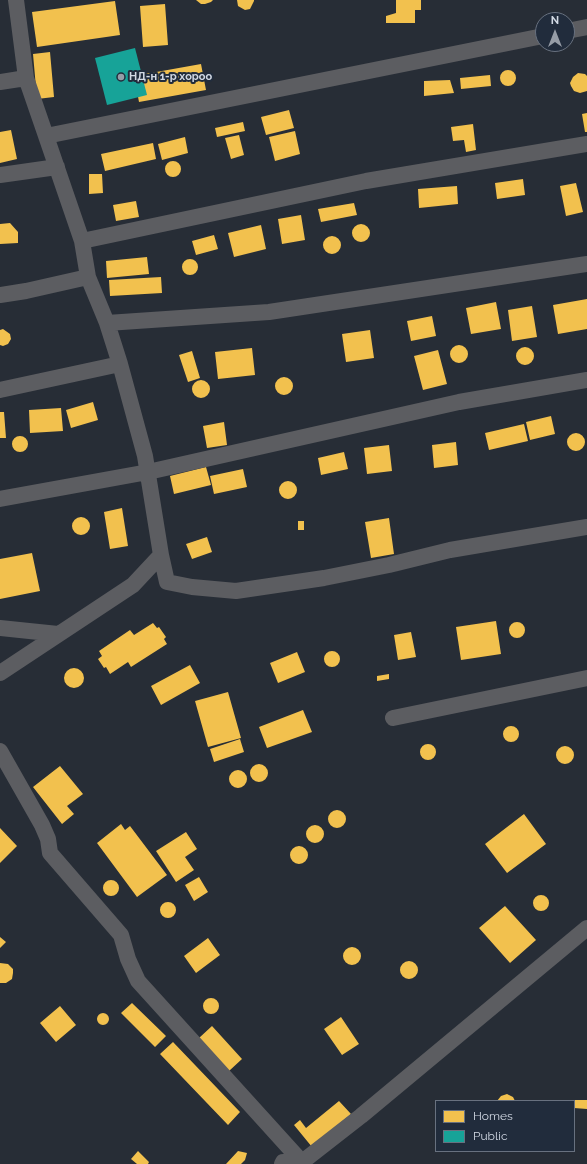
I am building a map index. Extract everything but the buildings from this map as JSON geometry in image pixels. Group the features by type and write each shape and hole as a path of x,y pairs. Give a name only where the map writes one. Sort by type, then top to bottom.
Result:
{"street":[{"path":"16,0 26,78 58,167 82,241 88,277 107,323 120,364 145,456 161,555 167,582 192,587 236,591 324,578 389,565 450,550 587,527"},
{"path":"575,29 587,27"},
{"path":"46,136 535,38"},
{"path":"0,82 26,78"},
{"path":"82,241 366,181 587,144"},
{"path":"0,175 58,167"},
{"path":"107,323 269,312 587,264"},
{"path":"0,295 26,291 88,277"},
{"path":"0,390 120,364"},
{"path":"0,499 148,472 459,402 587,380"},
{"path":"0,672 133,584 161,555"},
{"path":"0,628 58,634"},
{"path":"392,718 587,678"},
{"path":"0,751 42,825 48,839 50,853 121,935 128,959 138,981 302,1162"},
{"path":"282,1164 283,1162 302,1162 361,1116 587,928"}],"place":[{"name":"НД-н 1-р хороо","path":"121,77"}]}
